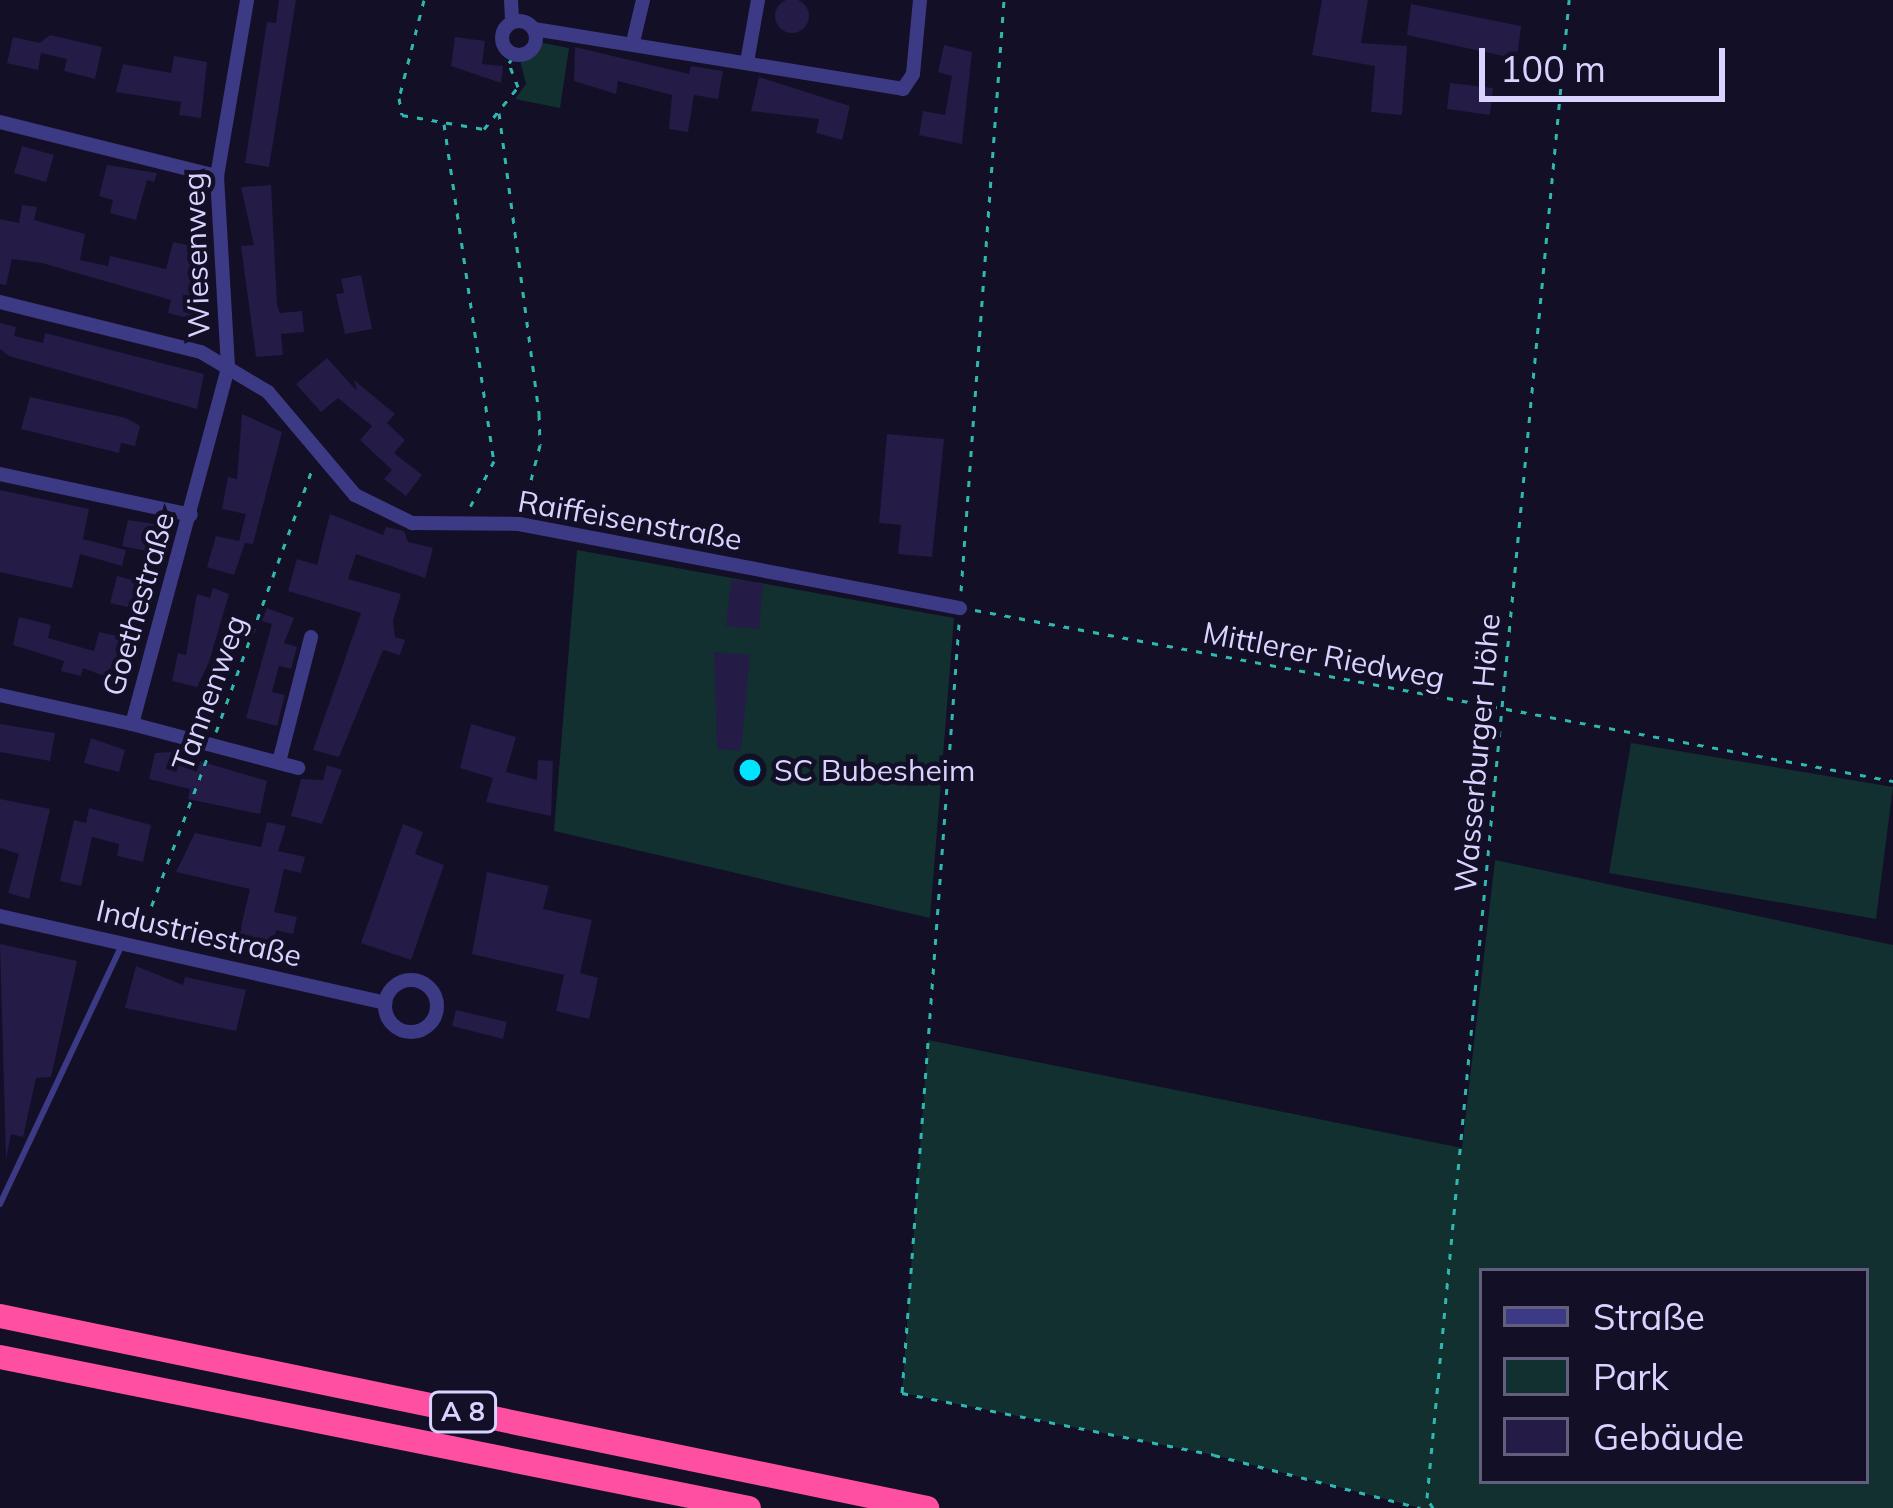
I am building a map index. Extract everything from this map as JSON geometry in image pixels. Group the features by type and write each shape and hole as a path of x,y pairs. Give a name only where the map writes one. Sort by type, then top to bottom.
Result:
{"highway":[{"name":"A 8","path":"0,1316 927,1508"},
{"name":"A 8","path":"0,1357 749,1508"}],"street":[{"name":"Wiesenweg","path":"228,367 217,176 247,0"},
{"path":"511,0 512,22 502,40 515,54 531,50 534,29"},
{"path":"633,42 643,0"},
{"path":"747,62 758,0"},
{"path":"512,22 903,89 914,74 920,0"},
{"path":"0,122 217,176"},
{"name":"Raiffeisenstraße","path":"0,302 200,352 228,367 268,392 318,452 377,509 412,523 519,524 960,608"},
{"name":"Goethestraße","path":"0,695 133,724 228,367"},
{"path":"0,474 191,515"},
{"path":"279,762 311,637"},
{"path":"133,724 298,768"},
{"name":"Industriestraße","path":"0,916 386,1003"}],"lane":[{"path":"0,1204 128,945"}],"path":[{"path":"424,0 399,98 402,115 484,129 518,86 509,63 515,54"},
{"path":"1004,0 902,1393 1214,1455 1420,1508"},
{"name":"Wasserburger Höhe","path":"1433,1508 1427,1498 1569,0"},
{"path":"499,113 539,414 540,445 519,524"},
{"path":"444,124 464,270 476,301 494,460 466,526"},
{"name":"Tannenweg","path":"128,945 212,743 318,452"},
{"name":"Mittlerer Riedweg","path":"960,608 1893,781"}],"green space":[{"path":"543,43 569,48 560,108 515,99 526,84 520,60"},
{"name":"SC Bubesheim","path":"577,550 954,618 930,918 554,831"},
{"path":"1631,743 1893,787 1876,919 1609,873"},
{"path":"1495,860 1893,945 1893,1508 1420,1508 1214,1455 902,1393 928,1040 1462,1148"}],"building":[{"path":"792,-1 804,4 809,16 804,28 792,33 780,28 775,16 780,4"},
{"path":"279,0 296,0 269,167 245,163 267,22 276,23"},
{"path":"1322,0 1368,0 1361,43 1407,46 1402,115 1371,112 1375,66 1312,55"},
{"path":"1411,4 1521,26 1517,59 1407,35"},
{"path":"50,35 102,47 95,79 64,71 67,59 41,53 38,70 7,63 13,37 40,43"},
{"path":"455,37 485,41 482,64 503,66 501,83 451,66"},
{"path":"944,45 972,52 962,144 919,135 923,111 945,115 952,76 938,72"},
{"path":"575,47 689,74 691,66 723,71 718,99 694,95 688,132 669,129 672,95 618,81 616,94 574,81"},
{"path":"174,56 207,62 201,118 179,115 181,102 116,92 123,64 171,73"},
{"path":"759,77 850,106 842,140 816,133 819,119 751,111"},
{"path":"1450,83 1493,88 1490,115 1447,109"},
{"path":"22,146 54,155 46,182 14,173"},
{"path":"107,165 157,173 154,182 147,180 136,220 110,213 113,200 99,196"},
{"path":"271,185 277,304 280,313 302,311 304,332 281,334 283,355 256,357 241,246 254,245 241,187"},
{"path":"22,205 37,207 34,220 85,234 80,260 108,266 110,256 166,269 173,242 197,247 192,319 168,313 171,300 42,263 12,259 6,285 0,284 0,219 19,223"},
{"path":"361,275 372,329 345,334 336,294 344,293 341,279"},
{"path":"0,323 16,327 14,336 43,343 45,333 204,374 197,409 9,356 0,349"},
{"path":"327,358 357,391 354,380 395,414 387,423 405,440 394,453 422,475 406,496 384,479 392,470 360,440 372,426 338,398 321,412 296,384"},
{"path":"30,397 126,418 140,426 135,446 121,443 119,453 21,429"},
{"path":"242,414 282,432 253,544 245,543 234,575 207,567 216,536 239,541 246,514 222,509 228,477 237,479"},
{"path":"887,434 944,439 932,557 898,554 901,525 879,523"},
{"path":"0,490 89,509 83,539 126,550 122,566 80,554 72,588 0,572"},
{"path":"330,514 383,535 386,527 404,531 408,542 433,548 425,578 356,554 348,579 401,594 393,621 395,637 405,640 400,655 383,650 339,757 313,750 361,613 288,591 297,559 317,565"},
{"path":"128,520 168,526 161,554 122,546"},
{"path":"117,576 147,584 140,610 110,603"},
{"path":"731,580 763,583 759,629 726,626"},
{"path":"213,588 229,594 209,662 197,687 172,681 178,653 186,655 197,594 210,598"},
{"path":"267,608 294,618 284,643 297,647 291,669 279,666 272,692 285,695 277,726 246,718 272,624 262,621"},
{"path":"19,617 51,625 48,638 94,651 99,632 126,638 125,684 83,668 81,676 61,671 64,661 13,645"},
{"path":"714,652 750,655 741,751 717,749"},
{"path":"0,724 55,733 50,761 0,752"},
{"path":"471,724 516,737 506,772 537,780 538,760 553,761 551,816 486,802 493,778 460,768"},
{"path":"91,738 125,750 119,772 84,763"},
{"path":"170,752 267,781 260,814 188,799 190,789 149,779 155,753"},
{"path":"327,765 342,770 322,824 291,816 301,779 323,780"},
{"path":"0,799 50,809 29,899 8,893 19,854 0,848"},
{"path":"89,808 151,825 143,862 117,856 119,844 92,837 81,886 60,881 74,820 86,823"},
{"path":"267,822 286,826 278,851 305,857 301,873 284,869 274,912 297,917 293,934 276,930 273,945 239,935 250,889 176,872 195,833 261,847"},
{"path":"403,824 423,832 415,854 444,865 411,960 361,943"},
{"path":"487,872 549,886 543,909 592,920 580,973 598,978 589,1019 556,1011 564,975 472,954"},
{"path":"0,944 77,961 51,1077 36,1078 23,1137 11,1134 6,1159"},
{"path":"136,966 183,985 185,977 246,990 236,1031 125,1008"},
{"path":"456,1010 507,1022 503,1039 452,1026"}],"place":[{"name":"SC Bubesheim","path":"750,770"}]}
